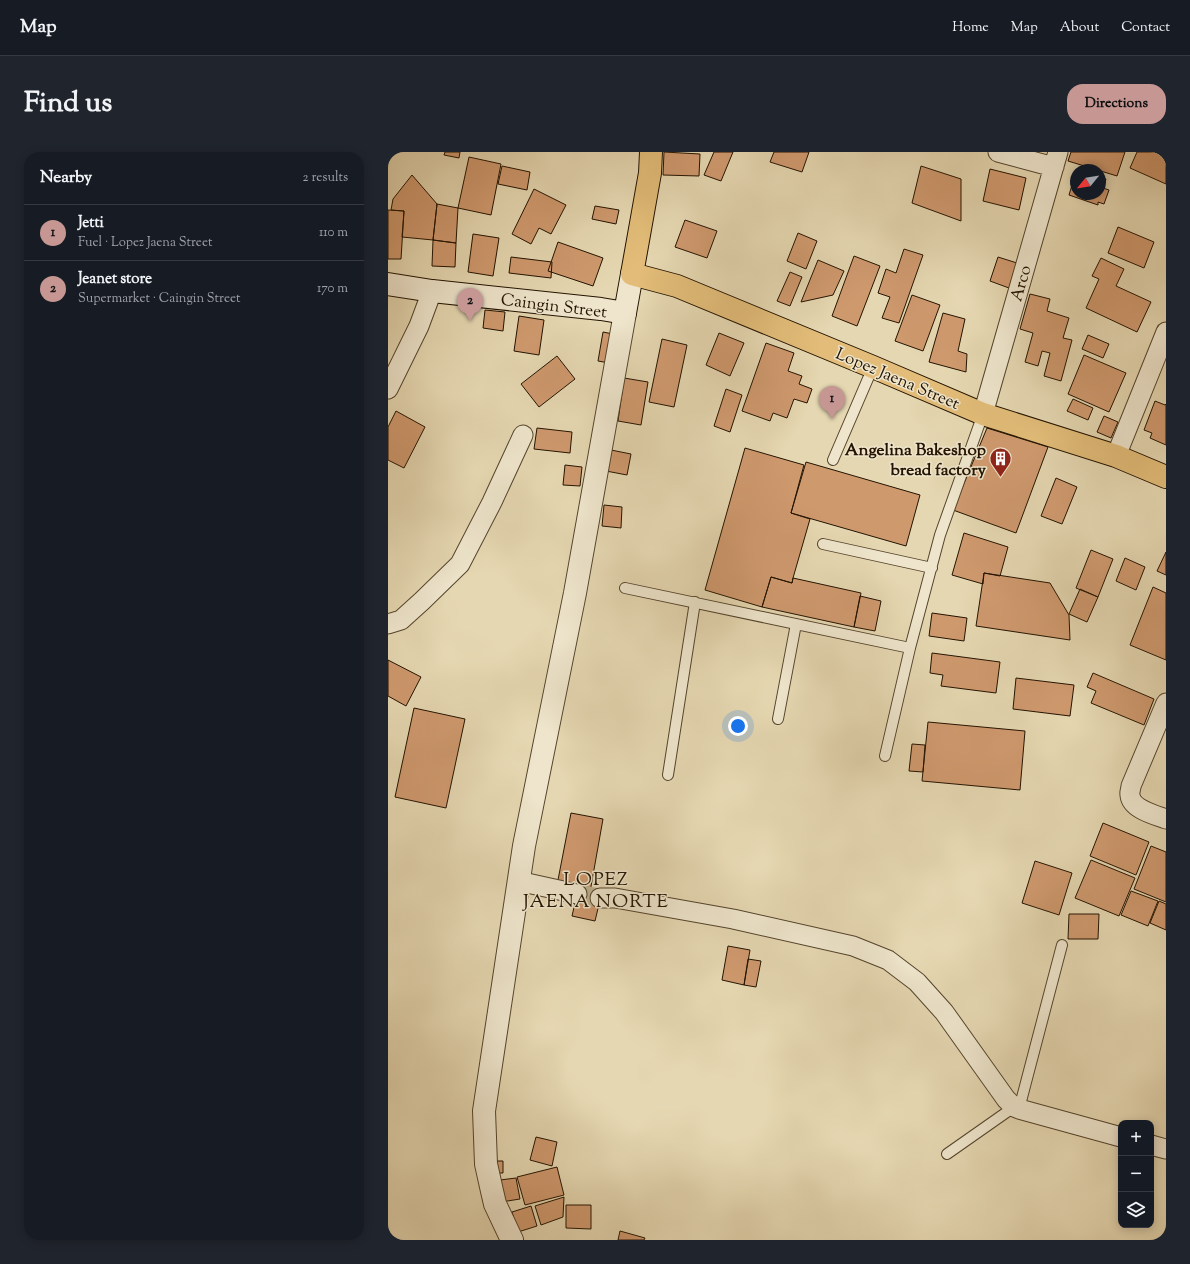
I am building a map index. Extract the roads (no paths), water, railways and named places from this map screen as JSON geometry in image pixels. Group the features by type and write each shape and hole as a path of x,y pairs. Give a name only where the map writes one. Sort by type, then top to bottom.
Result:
{"main road":[{"path":"632,274 650,173 651,152"},
{"name":"Lopez Jaena Street","path":"632,274 677,286 983,414 1116,456 1166,477"}],"street":[{"path":"998,152 1056,159"},
{"name":"Arco","path":"983,414 1056,159"},
{"path":"512,1240 495,1204 490,1184 486,1164 484,1111 525,838 575,593 632,274"},
{"name":"Caingin Street","path":"388,284 432,291 601,309 625,313"},
{"path":"388,389 419,326 432,291"},
{"path":"1116,456 1166,332"},
{"path":"388,624 400,620 460,564 492,502 523,435"},
{"path":"1166,703 1131,786 1130,796 1133,804 1143,810 1166,819"},
{"path":"518,881 577,894"},
{"path":"600,898 615,898 734,919 854,946 888,960 916,982 944,1012 1006,1099 1017,1108 1118,1136"},
{"path":"1154,1146 1166,1149"}],"lane":[{"path":"833,460 873,367"},
{"path":"885,756 910,648 940,535 983,414"},
{"path":"823,544 932,568"},
{"path":"625,588 910,648"},
{"path":"668,775 695,602"},
{"path":"778,719 796,624"},
{"path":"947,1154 1017,1108 1062,945"}],"tunnel":[{"path":"577,894 600,898"}],"place":[{"name":"Jeanet store","path":"470,321"},
{"name":"Jetti","path":"832,419"},
{"name":"Angelina Bakeshop bread factory","path":"1001,478"}],"district":[{"name":"LOPEZ JAENA NORTE","path":"596,889"}]}
